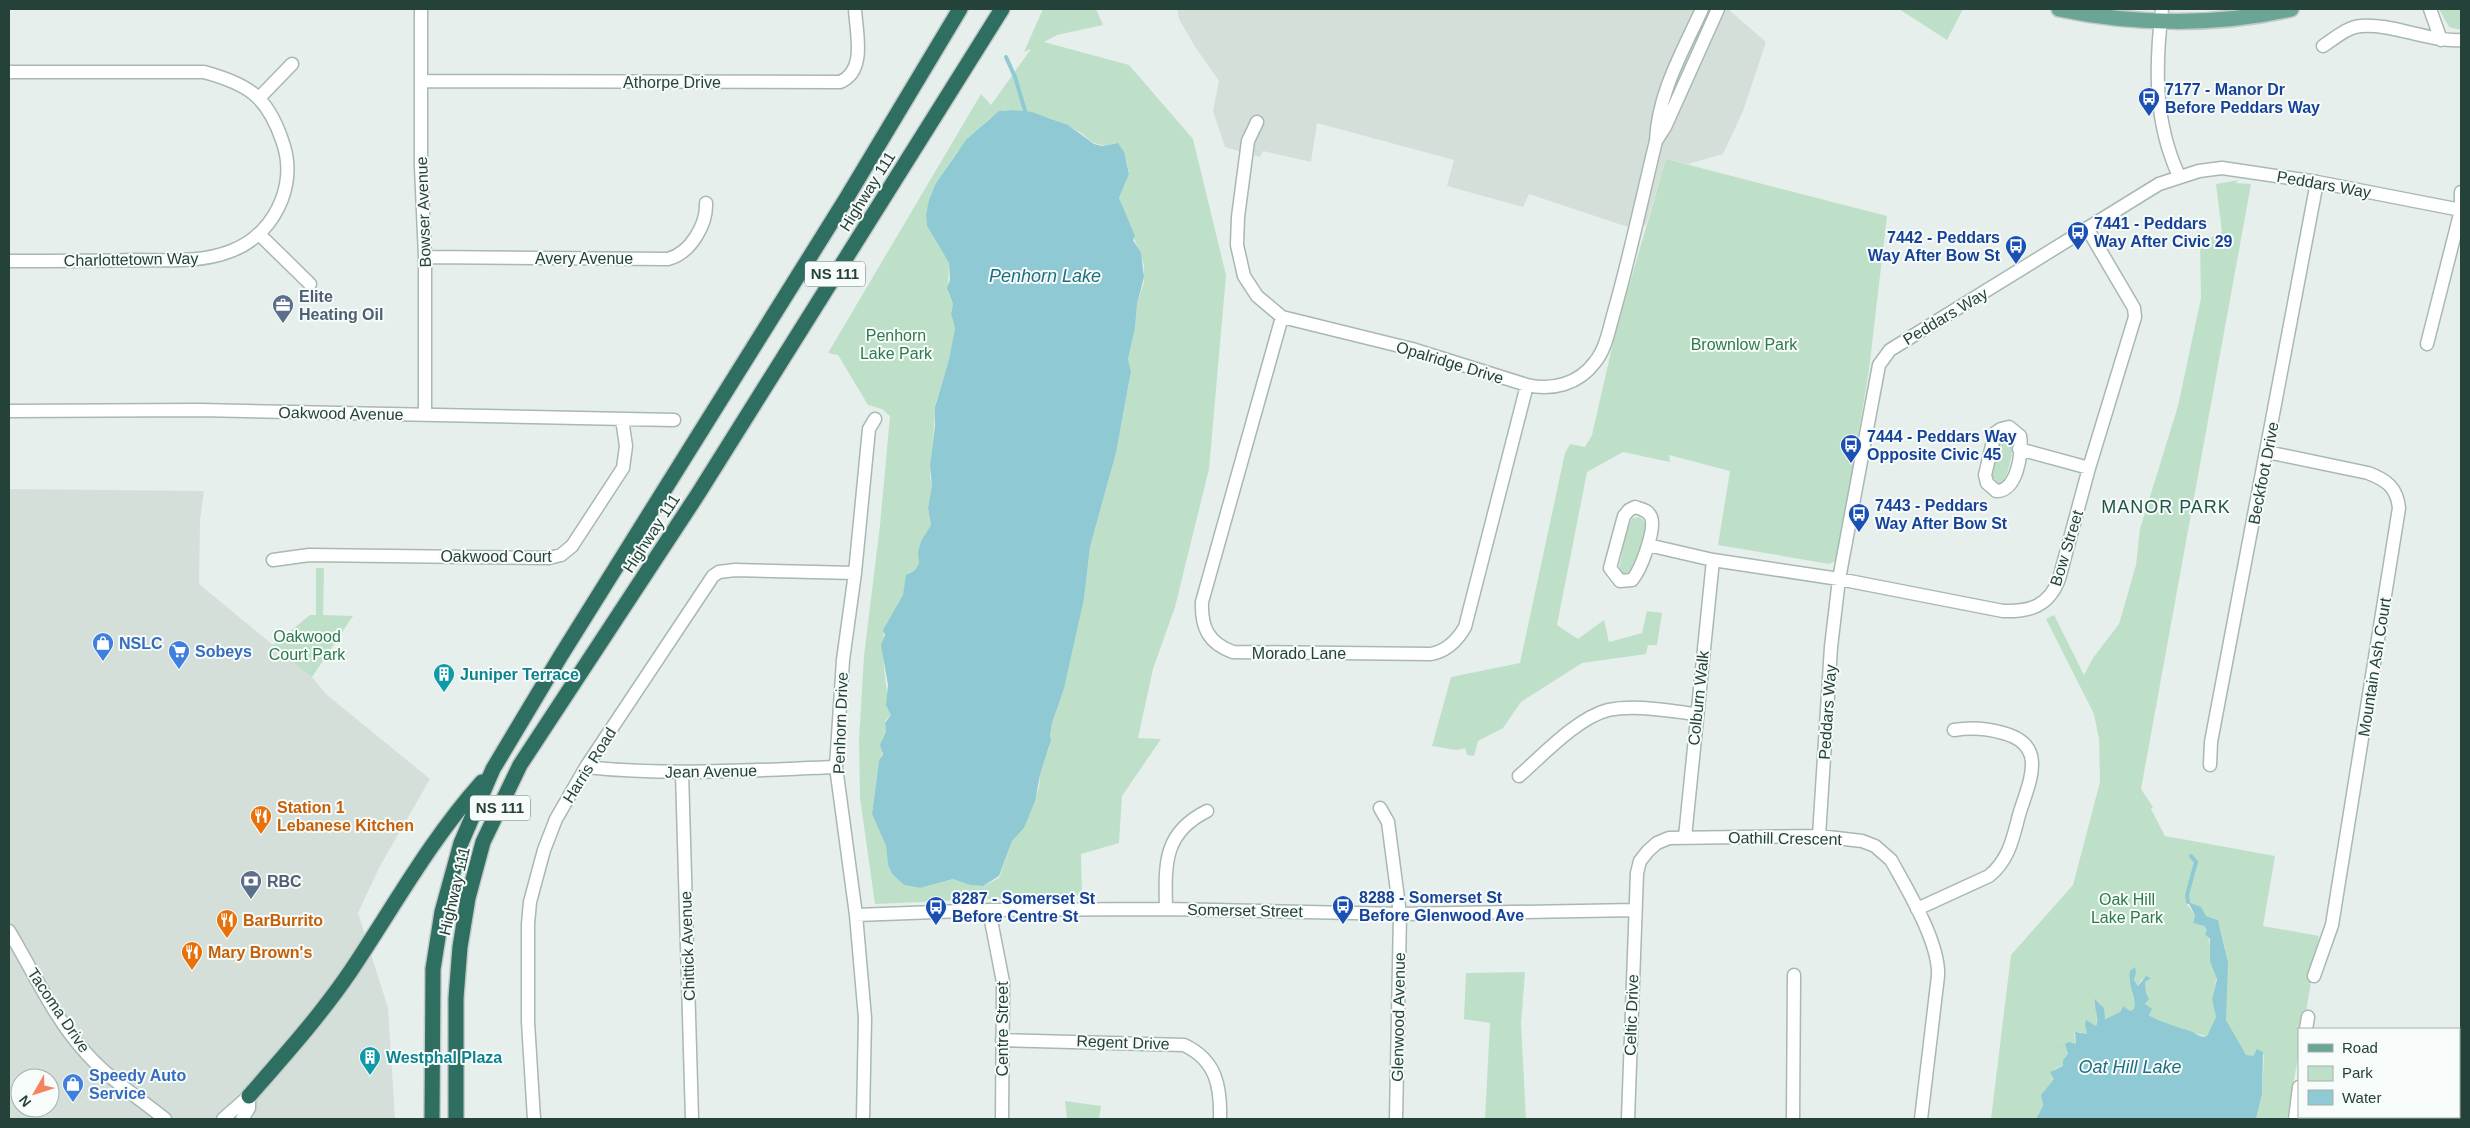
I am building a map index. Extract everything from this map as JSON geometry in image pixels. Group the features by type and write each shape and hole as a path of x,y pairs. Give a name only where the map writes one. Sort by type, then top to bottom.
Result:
{"highway":[{"name":"Highway 111","path":"432,1119 433,969 442,912 461,843 493,769 565,649 846,199 960,9"},
{"name":"Highway 111","path":"456,1119 456,998 460,947 468,898 483,842 520,765 698,494 1002,9"},
{"path":"249,1096 293,1046 337,990 429,850 463,802 493,769"}],"main road":[{"path":"2059,9 2081,13 2230,18 2291,9"}],"street":[{"name":"Bowser Avenue","path":"421,9 421,167 425,257 424,415"},
{"name":"Athorpe Drive","path":"422,81 840,82 852,75 857,64 855,9"},
{"name":"Opalridge Drive","path":"1257,122 1248,141 1238,217 1237,245 1244,276 1257,296 1282,317 1412,349 1527,385 1549,387 1571,382 1590,369 1603,351 1622,284 1656,141 1656,126 1671,74 1702,9"},
{"name":"Opalridge Drive","path":"1656,141 1665,127 1718,9"},
{"path":"2430,9 2441,40"},
{"path":"2162,15 2158,107 2163,134 2179,176"},
{"path":"2323,46 2346,31 2360,26 2441,40 2461,40"},
{"path":"260,97 292,64"},
{"name":"Charlottetown Way","path":"9,72 204,72 246,86 260,97 278,131 286,151 288,167 284,192 278,211 259,234 233,251 200,259 9,261"},
{"name":"Peddars Way","path":"1819,836 1831,647 1840,579 1879,365 1890,350 2159,184 2179,176 2222,168 2317,182 2460,210"},
{"name":"Beckfoot Drive","path":"2210,765 2211,742 2317,182"},
{"path":"2427,344 2460,210 2461,192"},
{"name":"Avery Avenue","path":"425,257 668,259 677,257 691,243 706,216 706,202"},
{"name":"Bow Street","path":"1648,545 1713,560 1840,579 2003,611 2029,610 2047,600 2057,585 2089,468 2135,317 2134,308 2087,228"},
{"path":"259,234 310,284"},
{"name":"Morado Lane","path":"1282,317 1202,602 1203,627 1214,641 1233,652 1431,654 1438,653 1452,644 1465,628 1527,385"},
{"name":"Oakwood Avenue","path":"9,411 200,410 674,420"},
{"name":"Oakwood Court","path":"273,560 309,555 549,558 561,555 572,546 623,468 626,446 622,419"},
{"name":"Penhorn Drive","path":"863,1119 865,1018 856,915 836,768 843,660 869,429 875,419"},
{"path":"2009,427 2015,430 2020,436 2019,450 2013,483 2002,491 1996,491 1987,483 1985,475 1995,433 2009,427"},
{"path":"2019,450 2089,468"},
{"name":"Mountain Ash Court","path":"2267,452 2368,472 2383,478 2393,487 2398,498 2399,508 2332,925 2314,976"},
{"path":"1635,507 1641,508 1651,515 1652,523 1648,545 1636,575 1632,580 1620,581 1610,568 1624,516 1635,507"},
{"name":"Colburn Walk","path":"1686,837 1696,714 1713,560"},
{"name":"Harris Road","path":"534,1119 528,1022 528,924 530,902 544,850 556,819 586,767 713,576 719,572 735,570 854,573"},
{"path":"1519,776 1585,720 1608,710 1644,708 1696,714"},
{"path":"1917,909 1990,876 1998,869 2010,850 2029,782 2032,763 2030,752 2025,742 2016,736 1985,728 1971,727 1954,730"},
{"name":"Jean Avenue","path":"586,767 630,772 836,768"},
{"name":"Chittick Avenue","path":"682,772 692,1119"},
{"name":"Glenwood Avenue","path":"1380,808 1388,822 1400,914 1396,1119"},
{"path":"1166,909 1166,882 1171,843 1176,833 1195,817 1207,811"},
{"name":"Oathill Crescent","path":"1635,910 1640,861 1657,844 1669,838 1819,836 1862,841 1885,853 1891,860 1917,909 1936,957 1938,968 1921,1119"},
{"name":"Somerset Street","path":"856,915 989,910 1166,909 1400,914 1635,910"},
{"name":"Centre Street","path":"989,910 1003,982 1002,1119"},
{"name":"Celtic Drive","path":"1628,1119 1635,910"},
{"name":"Tacoma Drive","path":"9,931 61,1019 85,1052 111,1077 165,1119"},
{"path":"1792,1119 1794,975"},
{"name":"Regent Drive","path":"1002,1040 1184,1044 1198,1051 1213,1071 1219,1094 1220,1119"},
{"path":"2294,1119 2298,1093"},
{"path":"223,1119 249,1096"},
{"path":"242,1119 249,1108 249,1096"}],"shaded area":[{"path":"1177,9 1728,9 1766,42 1743,111 1723,154 1688,164 1666,159 1646,225 1631,228 1529,194 1523,207 1447,186 1454,160 1317,123 1311,162 1263,151 1260,157 1225,147 1213,111 1219,81 1194,45 1179,19"},
{"path":"9,489 204,491 200,520 199,584 312,677 327,695 430,779 380,866 358,913 388,1008 395,1119 9,1119"}],"green space":[{"name":"Penhorn Lake Park","path":"1043,9 1096,9 1103,25 1057,35 1044,42 1129,65 1193,139 1226,275 1209,469 1175,607 1153,669 1138,738 1161,739 1122,796 1119,843 1081,854 1082,895 875,904 860,798 859,740 864,656 880,525 890,416 882,409 868,405 838,355 828,353 981,94 991,105 1031,49 1024,52","holes":["1004,110 1014,110 1054,120 1081,133 1097,144 1116,143 1127,163 1129,174 1119,198 1144,265 1144,282 1137,304 1135,328 1128,359 1131,371 1116,453 1090,547 1084,599 1066,677 1052,723 1049,747 1040,775 1039,787 1024,828 1012,841 999,878 983,886 970,885 953,879 920,888 904,885 892,874 888,865 886,846 872,814 879,761 886,731 885,721 891,715 884,668 884,632 886,625 902,599 908,573 915,570 920,561 918,552 921,541 931,525 928,508 932,485 930,476 936,402 949,359 955,328 951,314 953,304 948,292 949,263 927,226 926,212 936,183 957,152 989,119"]},
{"path":"1899,9 1963,9 1947,40"},
{"path":"2439,9 2461,9 2461,30 2449,27"},
{"name":"Brownlow Park","path":"1666,159 1887,216 1869,370 1838,557 1836,561 1829,564 1718,545 1730,471 1669,455 1670,462 1623,452 1587,472 1557,625 1578,639 1604,620 1609,642 1642,633 1647,611 1662,613 1657,645 1648,645 1646,654 1582,663 1521,702 1503,728 1478,741 1474,756 1467,755 1465,748 1457,750 1432,746 1451,677 1520,663 1565,453 1570,444 1585,447 1592,435 1615,334"},
{"name":"Oak Hill Lake Park","path":"2239,180 2235,183 2251,184 2141,789 2153,807 2151,809 2165,836 2275,856 2263,926 2319,936 2303,1028 2298,1028 2298,1058 2287,1119 2256,1119 2262,1094 2264,1055 2256,1051 2253,1056 2246,1056 2226,1021 2225,949 2218,920 2206,916 2198,907 2187,904 2195,915 2193,923 2204,926 2207,930 2211,950 2210,956 2217,976 2212,998 2216,1017 2207,1036 2152,1018 2149,1015 2151,1010 2145,1005 2148,997 2145,982 2148,979 2142,979 2138,986 2134,980 2136,973 2129,978 2134,1009 2130,1011 2122,1007 2120,1012 2104,1019 2103,1008 2096,1000 2094,1005 2098,1011 2096,1026 2086,1027 2088,1031 2086,1035 2080,1032 2074,1034 2076,1044 2065,1043 2068,1054 2063,1066 2054,1069 2054,1080 2042,1096 2043,1106 2036,1119 1991,1119 2011,955 2073,885 2100,782 2099,739 2094,714 2046,619 2054,615 2084,675 2093,658 2119,624 2136,565 2140,529 2178,406 2201,298 2200,243 2222,232 2216,184"},
{"path":"2006,431 2012,435 2011,460 2004,479 2001,483 1996,483 1992,480 1992,460 1998,441"},
{"path":"1640,517 1646,523 1637,561 1630,573 1624,574 1619,568 1626,534 1632,518"},
{"name":"Oakwood Court Park","path":"316,568 324,568 323,615 353,616 312,677 272,646 310,615 316,615"},
{"path":"1525,972 1521,1024 1526,1119 1485,1119 1490,1023 1464,1019 1466,973"},
{"path":"1065,1101 1101,1106 1099,1119 1067,1119"}],"water":[{"name":"Penhorn Lake","path":"999,111 1032,112 1068,125 1094,144 1102,146 1118,143 1124,152 1129,174 1119,198 1135,236 1133,240 1141,253 1144,277 1137,304 1135,328 1128,359 1131,371 1116,453 1090,547 1084,599 1064,688 1052,723 1051,740 1040,775 1035,801 1024,828 1012,841 999,876 983,886 970,885 953,879 920,888 904,885 892,874 888,865 886,846 872,814 879,761 883,754 880,745 886,731 885,723 891,715 886,705 888,685 881,645 885,635 883,630 903,595 906,575 915,570 919,563 918,552 921,541 931,525 928,508 932,485 930,466 935,426 935,407 949,359 955,328 951,314 953,304 947,288 950,280 949,263 927,226 926,214 936,183 966,140"},
{"name":"Oat Hill Lake","path":"2188,902 2201,907 2206,916 2218,920 2228,963 2226,1020 2246,1055 2253,1056 2257,1049 2263,1052 2262,1094 2256,1119 2036,1119 2043,1106 2041,1095 2054,1079 2050,1072 2063,1066 2063,1060 2068,1054 2065,1044 2044,1053 2069,1042 2076,1044 2075,1032 2087,1034 2086,1020 2096,1026 2095,999 2104,1008 2105,1019 2120,1012 2123,1006 2130,1011 2134,1009 2135,1004 2129,977 2130,971 2135,967 2134,980 2138,986 2146,976 2151,978 2145,982 2146,993 2149,999 2145,1004 2152,1009 2149,1015 2151,1017 2200,1036 2207,1036 2216,1017 2212,999 2217,979 2210,961 2210,939 2205,934 2207,930 2204,926 2193,923 2195,915"}],"waterway":[{"path":"1006,57 1015,77 1026,114"},
{"path":"2188,902 2187,895 2196,862 2191,856"}],"place":[{"name":"7177 - Manor Dr Before Peddars Way","path":"2149,117"},
{"name":"7441 - Peddars Way After Civic 29","path":"2078,251"},
{"name":"7442 - Peddars Way After Bow St","path":"2016,265"},
{"name":"Elite Heating Oil","path":"283,324"},
{"name":"7444 - Peddars Way Opposite Civic 45","path":"1851,464"},
{"name":"7443 - Peddars Way After Bow St","path":"1859,533"},
{"name":"NSLC","path":"103,662"},
{"name":"Sobeys","path":"179,670"},
{"name":"Juniper Terrace","path":"444,693"},
{"name":"Station 1 Lebanese Kitchen","path":"261,835"},
{"name":"RBC","path":"251,900"},
{"name":"8288 - Somerset St Before Glenwood Ave","path":"1343,925"},
{"name":"8287 - Somerset St Before Centre St","path":"936,926"},
{"name":"BarBurrito","path":"227,939"},
{"name":"Mary Brown's","path":"192,971"},
{"name":"Westphal Plaza","path":"370,1076"},
{"name":"Speedy Auto Service","path":"73,1103"}],"district":[{"name":"MANOR PARK","path":"2166,507"}]}
